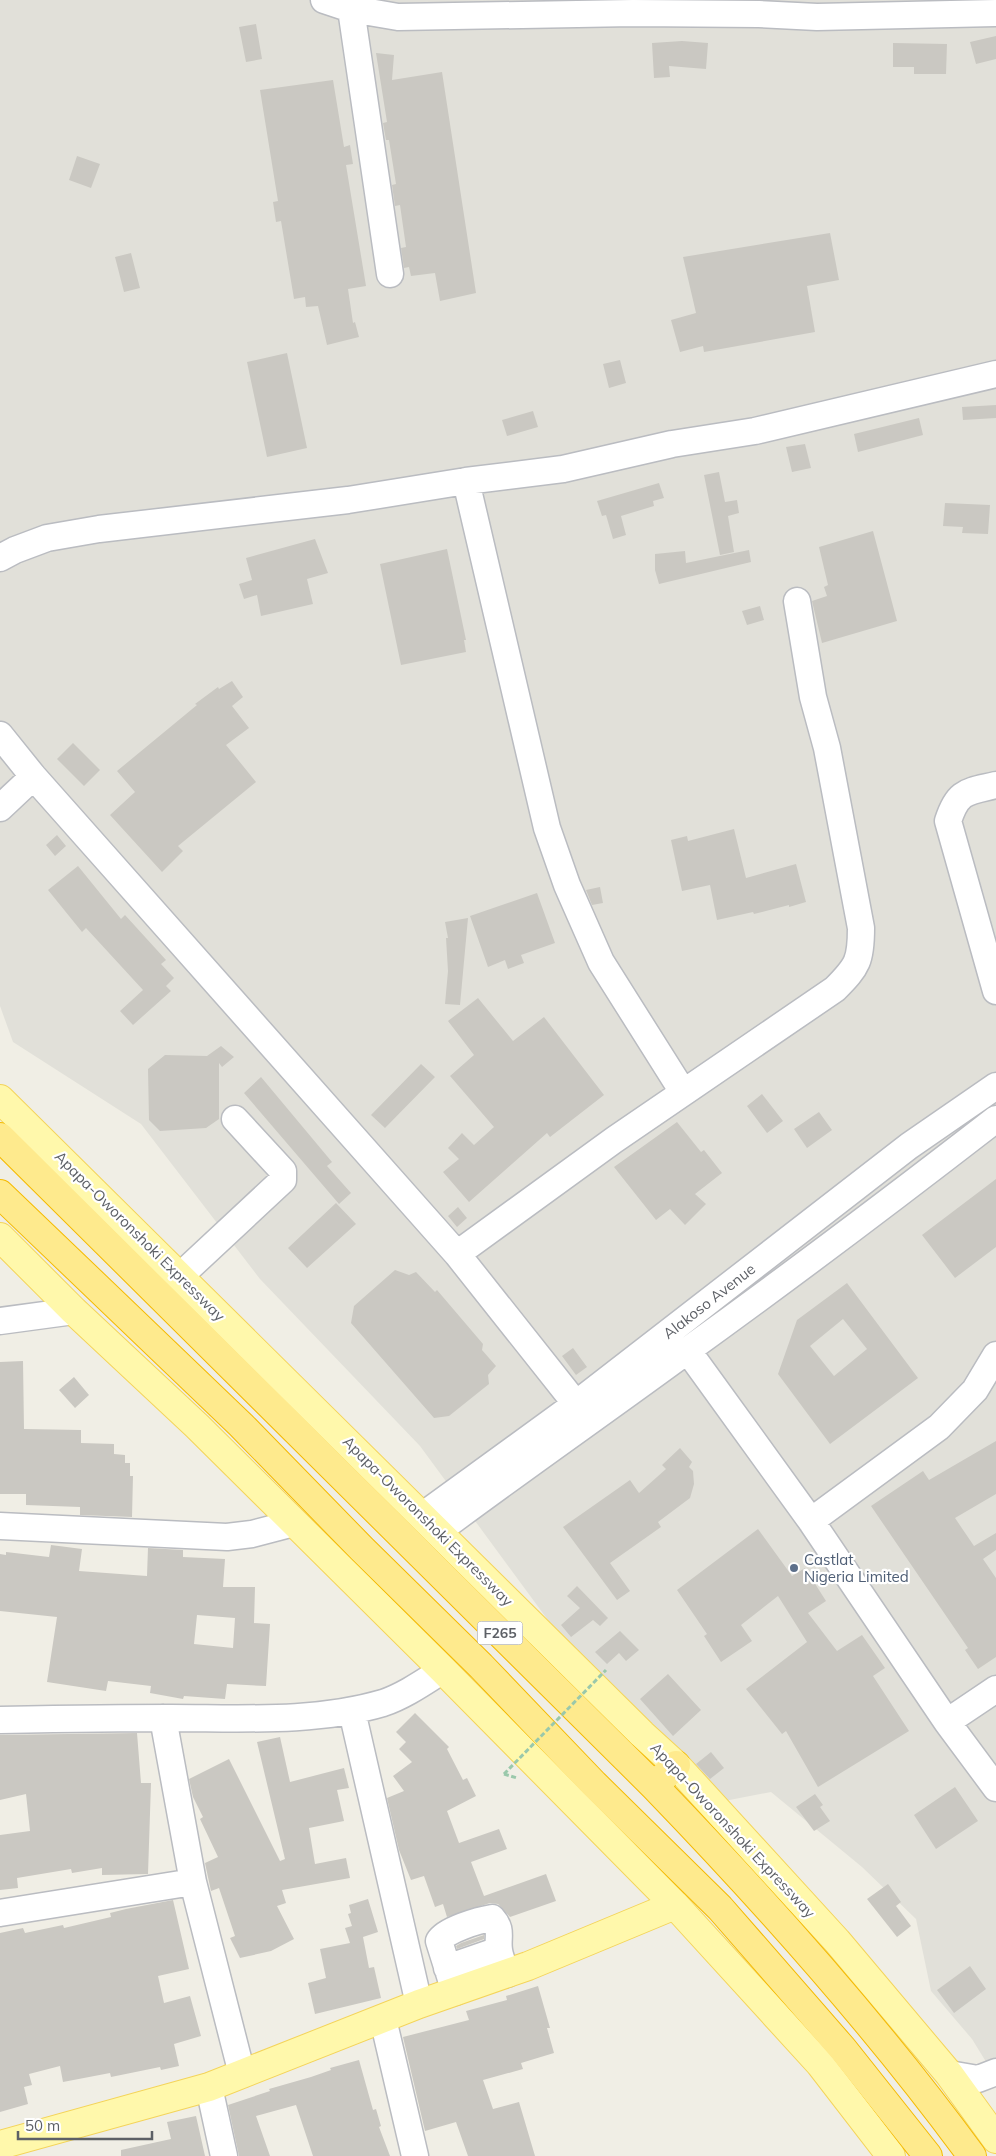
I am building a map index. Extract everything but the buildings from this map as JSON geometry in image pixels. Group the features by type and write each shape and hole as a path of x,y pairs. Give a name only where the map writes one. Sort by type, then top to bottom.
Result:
{"highway":[{"name":"Apapa-Oworonshoki Expressway","path":"0,1137 654,1786 758,1898 874,2029 972,2156"},
{"name":"F265","path":"0,1194 241,1425 362,1549 481,1666 594,1784 720,1908 843,2048 928,2156"},
{"path":"654,1786 676,1765"}],"main road":[{"name":"Apapa-Oworonshoki Expressway","path":"0,1098 642,1734 676,1765 837,1941 949,2074 996,2139"},
{"path":"0,1237 74,1311 197,1426 443,1670 675,1905 820,2064 891,2156"},
{"path":"0,2145 209,2087 419,2004 451,1980 675,1905"}],"street":[{"path":"324,0 351,9 398,17 437,8 633,13 759,7 817,17 996,13"},
{"path":"351,9 390,274"},
{"path":"0,558 47,538 99,529 348,500 466,481 564,469 672,444 755,431 996,374"},
{"path":"466,481 547,828 567,885 601,962 683,1092"},
{"path":"457,1254 683,1092 835,989 853,971 861,950 861,928 827,748 813,697 797,601"},
{"path":"0,735 33,777 457,1254 576,1404"},
{"path":"0,808 33,777"},
{"path":"996,785 964,793 953,805 948,821 996,991"},
{"name":"Alakoso Avenue","path":"430,1524 576,1404 909,1146 996,1086"},
{"path":"180,1276 283,1180 283,1171 235,1119"},
{"name":"Alakoso Avenue","path":"430,1524 533,1460 688,1351 856,1228 996,1119"},
{"path":"0,1320 74,1311"},
{"path":"688,1351 812,1521 947,1722 996,1788"},
{"path":"812,1521 938,1427 975,1390 996,1355"},
{"path":"0,1526 227,1537 252,1534 294,1523"},
{"path":"0,1720 242,1718 329,1714 352,1711 398,1696 443,1670"},
{"path":"947,1722 996,1689"},
{"path":"352,1711 419,2004"},
{"path":"163,1718 193,1882 242,2074"},
{"path":"0,1913 193,1882"},
{"path":"451,1980 439,1945 441,1937 485,1919 492,1918 495,1923 503,1962"},
{"path":"383,2019 415,2156"},
{"path":"949,2074 978,2079 996,2072"},
{"path":"209,2087 224,2156"}],"path":[{"path":"504,1774 606,1670"}],"shaded area":[{"path":"0,0 996,0 996,2078 972,2039 931,1991 916,1919 862,1867 771,1792 709,1804 556,1631 420,1446 260,1279 141,1124 13,1042 0,1006"}],"place":[{"name":"Castlat Nigeria Limited","path":"794,1568"}]}
